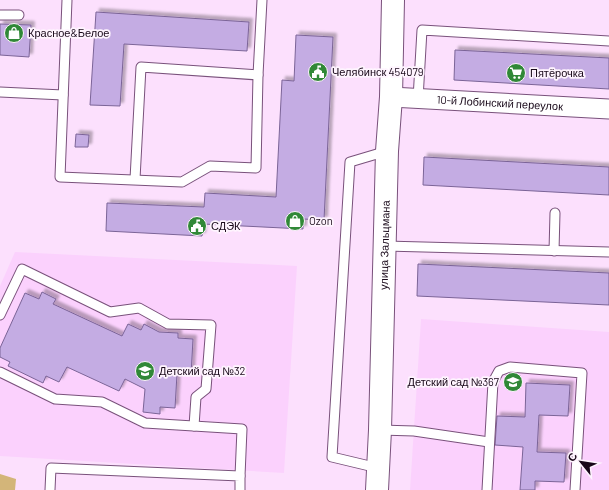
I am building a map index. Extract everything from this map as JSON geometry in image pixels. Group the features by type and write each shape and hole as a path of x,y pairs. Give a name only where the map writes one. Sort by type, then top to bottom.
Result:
{"street":[{"name":"улица Зальцмана","path":"377,490 393,0"},
{"name":"10-й Лобинский переулок","path":"390,97 609,109"}],"lane":[{"path":"67,0 60,177 182,182 210,166 256,168 258,74 262,0"},
{"path":"0,14 19,15"},
{"path":"418,99 422,30 609,41"},
{"path":"135,179 142,67 258,74"},
{"path":"0,92 63,95"},
{"path":"378,468 332,457 350,162 387,151"},
{"path":"554,251 555,213"},
{"path":"384,246 609,252"},
{"path":"0,316 22,269 110,312 139,308 168,324 211,325 206,390 196,397 194,426"},
{"path":"487,490 493,382 499,372 510,367 582,373 575,490"},
{"path":"0,372 55,399 102,402 145,423 242,429 240,490"},
{"path":"380,430 414,431 489,442"},
{"path":"50,490 51,468 240,476"}],"shaded area":[{"name":"Детский сад №32","path":"15,252 297,266 284,473 0,456 0,286"},
{"name":"Детский сад №367","path":"421,319 609,332 609,490 410,490"},
{"path":"0,474 16,479 15,490 0,490"}],"building":[{"path":"96,12 249,22 247,51 124,44 120,106 90,105"},
{"path":"0,24 31,25 29,57 0,55"},
{"path":"296,35 333,37 324,220 303,219 303,229 203,224 202,236 106,231 107,203 204,207 205,193 276,197 282,80 294,81"},
{"path":"455,50 609,58 609,89 454,80"},
{"path":"76,134 89,135 88,147 75,147"},
{"path":"424,157 609,167 609,195 423,185"},
{"path":"418,264 609,273 609,305 417,296"},
{"path":"42,292 56,299 53,304 122,336 128,324 141,330 144,324 159,332 178,333 178,338 193,339 191,375 177,374 175,408 160,407 160,414 143,412 145,389 125,379 119,391 67,367 59,382 46,376 43,383 8,366 10,362 0,357 0,348 25,293 39,299"},
{"path":"526,383 570,385 568,416 539,415 537,452 566,453 564,482 535,481 535,490 520,490 523,447 495,445 497,416 525,417"}],"place":[{"name":"Красное&Белое","path":"14,33"},
{"name":"Челябинск 454079","path":"318,72"},
{"name":"Пятёрочка","path":"516,73"},
{"name":"Ozon","path":"295,221"},
{"name":"СДЭК","path":"197,226"},
{"name":"Детский сад №32","path":"145,371"},
{"name":"Детский сад №367","path":"513,382"}]}
